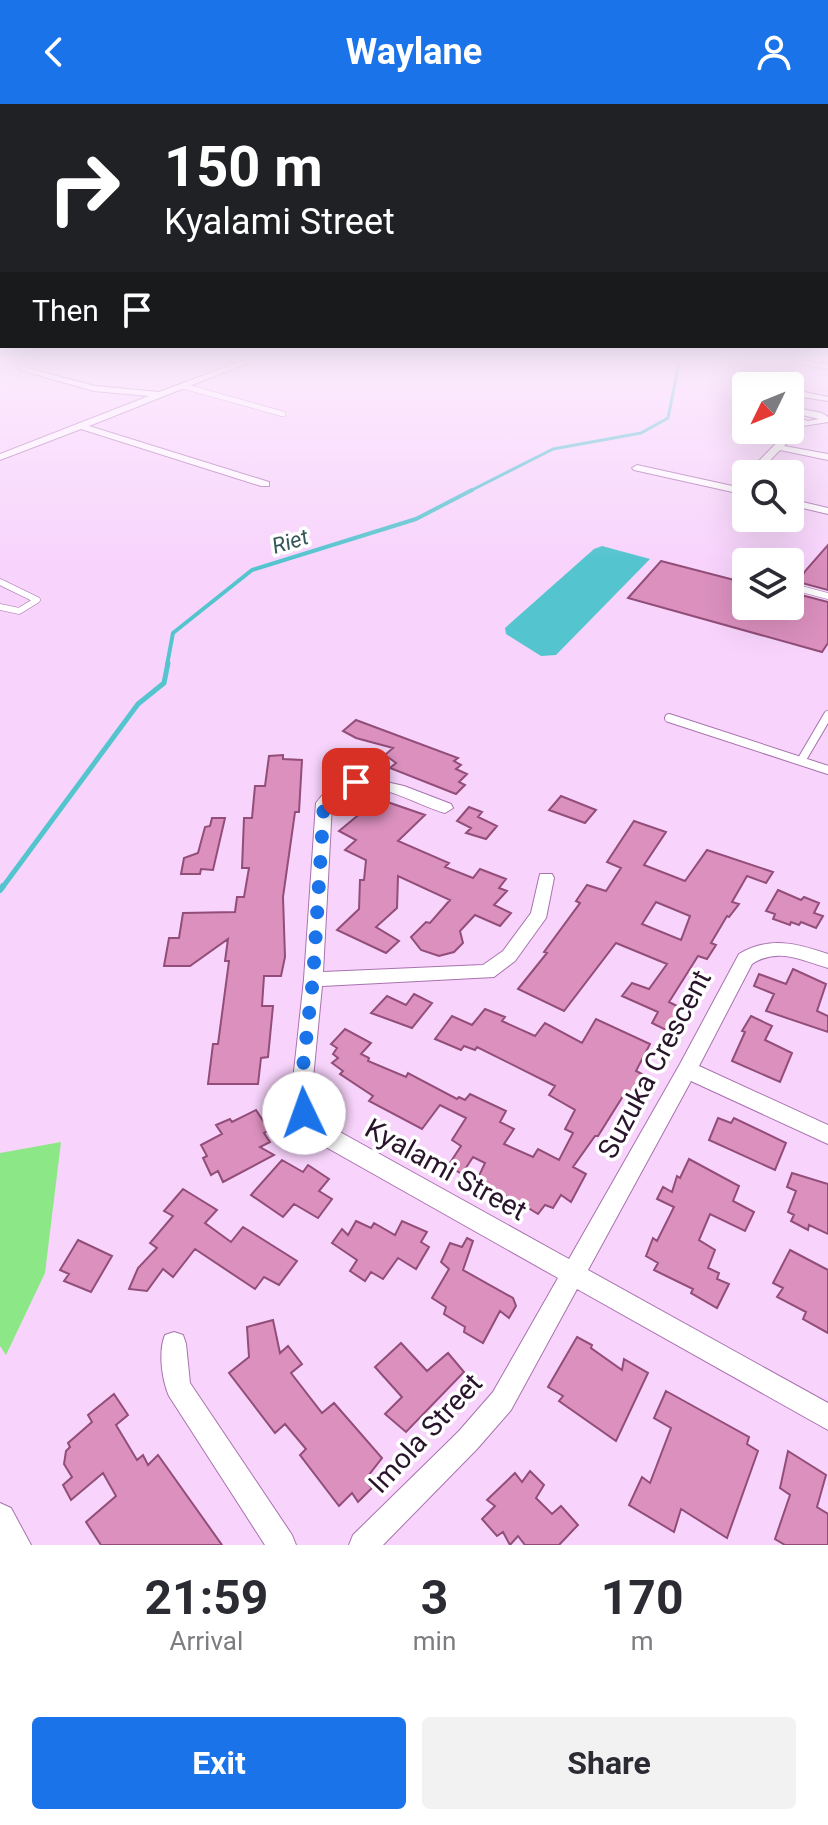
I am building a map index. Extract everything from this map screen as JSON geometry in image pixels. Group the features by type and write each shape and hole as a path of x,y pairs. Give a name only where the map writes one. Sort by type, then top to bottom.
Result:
{"street":[{"path":"0,457 81,426 265,484"},
{"path":"764,460 780,444"},
{"path":"777,447 828,457"},
{"path":"637,468 732,489"},
{"path":"823,510 828,498"},
{"name":"Kyalami Street","path":"445,808 366,781 339,787 328,795 324,803 313,979 301,1099 310,1122 332,1139 828,1417"},
{"path":"313,979 487,972 503,963 540,914 546,878"},
{"name":"Suzuka Crescent","path":"573,1275 745,959 761,949 775,946 828,961"},
{"path":"687,1070 828,1135"},
{"name":"Imola Street","path":"363,1545 468,1440 502,1401 573,1275"},
{"path":"174,1344 178,1387 282,1545"},
{"path":"0,1519 15,1545"}],"lane":[{"path":"0,582 37,600 19,611 0,607"},
{"path":"804,590 828,596"},
{"path":"801,761 828,715"},
{"path":"669,718 828,770"}],"green space":[{"path":"61,1142 45,1273 6,1355 0,1346 0,1153"}],"shaded area":[{"path":"602,546 650,559 556,655 541,656 506,634 505,628 594,549"}],"building":[{"path":"828,545 828,590 804,584 806,570"},
{"path":"661,561 732,579 732,620 804,620 804,596 828,602 828,643 822,652 628,598"},
{"path":"356,720 458,758 454,761 461,765 456,769 467,774 459,782 465,785 456,794 390,768 396,763 385,755 393,748 356,738 343,731"},
{"path":"283,755 283,759 302,760 299,812 295,812 283,897 285,957 281,976 264,976 262,1006 273,1006 268,1057 261,1058 258,1084 208,1084 213,1044 218,1044 229,961 225,961 228,939 190,966 164,966 169,938 179,938 183,913 235,912 237,897 244,897 249,868 242,868 244,818 252,818 255,786 265,786 269,756"},
{"path":"561,796 596,810 585,823 549,810"},
{"path":"373,797 425,815 398,841 449,863 445,867 473,878 480,869 506,879 499,888 507,891 494,905 511,913 500,926 475,915 460,931 463,943 454,952 439,956 421,950 411,937 426,922 430,923 450,900 398,876 397,908 376,927 399,941 386,953 337,930 359,909 360,880 364,880 366,860 345,850 356,840 339,831 362,812 359,811"},
{"path":"469,807 482,812 478,817 497,826 486,839 466,833 471,828 457,821"},
{"path":"212,818 225,818 213,870 201,869 200,874 181,874 184,858 198,853 205,827 210,826"},
{"path":"634,821 666,832 644,865 685,881 707,850 773,872 766,883 747,876 732,902 739,904 727,916 711,943 716,945 707,959 698,956 669,1002 681,1008 668,1031 652,1023 658,1012 622,996 632,983 649,989 667,964 616,943 564,1011 518,989 547,953 544,952 580,903 576,901 587,885 606,891 621,868 607,862","holes":["656,902 690,916 681,940 642,924"]},
{"path":"778,890 801,900 804,897 819,903 814,913 823,916 816,928 801,922 799,925 791,922 790,925 773,919 775,914 766,911"},
{"path":"793,969 826,984 817,1011 828,1016 828,1032 766,1011 774,994 754,986 759,974 786,984"},
{"path":"414,994 432,1003 412,1028 371,1013 387,996 406,1005"},
{"path":"485,1009 505,1017 502,1021 535,1036 545,1023 582,1043 596,1019 650,1044 636,1071 644,1075 635,1096 625,1093 598,1136 573,1167 586,1174 571,1202 561,1195 553,1208 545,1205 538,1214 525,1206 523,1211 507,1202 509,1198 477,1180 485,1163 473,1157 462,1174 448,1166 461,1146 452,1140 466,1118 440,1105 422,1129 369,1101 373,1096 340,1074 343,1071 332,1063 338,1058 333,1054 337,1048 331,1044 345,1029 371,1043 361,1054 369,1058 368,1061 406,1077 408,1073 457,1099 465,1100 470,1094 506,1111 500,1122 514,1129 504,1144 533,1157 538,1149 559,1160 573,1133 565,1129 575,1110 549,1095 555,1086 477,1047 475,1050 464,1046 461,1050 435,1039 452,1016 472,1025"},
{"path":"751,1016 772,1026 765,1040 792,1053 780,1082 732,1061 745,1032 742,1031"},
{"path":"256,1110 269,1130 264,1133 270,1142 260,1147 274,1155 223,1182 218,1171 211,1175 201,1145 222,1134 216,1125 230,1119 232,1122"},
{"path":"718,1118 731,1123 734,1118 786,1143 775,1170 709,1140"},
{"path":"689,1159 739,1186 733,1201 754,1212 745,1231 710,1214 699,1240 715,1250 708,1268 719,1273 717,1279 729,1284 717,1308 691,1293 693,1289 654,1270 658,1263 646,1256 653,1238 657,1241 674,1207 657,1199 663,1187 672,1192 677,1176 680,1178"},
{"path":"282,1160 303,1172 308,1165 329,1179 319,1191 332,1199 318,1218 294,1204 283,1217 251,1195"},
{"path":"792,1173 828,1184 828,1234 809,1225 808,1230 791,1221 794,1215 788,1212 796,1191 787,1187"},
{"path":"183,1189 217,1210 205,1223 231,1242 243,1227 297,1261 279,1285 264,1277 255,1289 195,1249 173,1277 163,1269 147,1291 129,1289 138,1268 157,1248 150,1243 173,1216 164,1211"},
{"path":"356,1221 371,1228 374,1223 395,1235 402,1221 427,1232 421,1242 429,1247 416,1269 398,1258 383,1279 371,1272 365,1281 350,1271 357,1260 332,1243 342,1229 348,1235"},
{"path":"467,1238 473,1241 463,1270 513,1298 516,1306 509,1318 500,1311 483,1343 464,1332 465,1327 444,1314 446,1307 432,1298 449,1269 441,1262 450,1243 462,1247"},
{"path":"78,1240 112,1256 91,1292 64,1281 69,1274 60,1270"},
{"path":"790,1250 828,1270 828,1333 803,1319 806,1312 777,1297 783,1288 773,1283"},
{"path":"273,1320 280,1353 288,1346 302,1364 291,1373 322,1413 334,1403 382,1458 365,1480 372,1488 358,1502 352,1493 339,1506 300,1455 306,1449 285,1424 275,1433 229,1373 249,1357 247,1327"},
{"path":"577,1337 592,1345 591,1348 622,1370 624,1359 648,1373 616,1441 559,1401 563,1396 548,1387"},
{"path":"401,1343 427,1371 448,1353 464,1372 406,1432 385,1414 402,1397 375,1367"},
{"path":"666,1391 749,1437 747,1444 758,1451 727,1538 681,1509 674,1532 629,1505 642,1477 650,1483 671,1428 654,1418"},
{"path":"114,1394 128,1415 116,1425 137,1460 143,1455 148,1465 158,1455 222,1545 101,1545 86,1522 116,1496 103,1473 71,1500 63,1485 72,1477 64,1464 66,1451 70,1447 68,1443 92,1422 88,1415"},
{"path":"788,1451 826,1475 817,1507 828,1514 828,1545 785,1545 775,1539 790,1495 780,1488"},
{"path":"530,1471 544,1485 536,1498 552,1514 561,1506 578,1525 559,1545 525,1545 518,1536 510,1545 503,1532 497,1536 482,1519 495,1506 487,1500 515,1473 522,1482"}],"waterway":[{"name":"Riet","path":"468,492 553,449 641,433 655,425"},
{"name":"Riet","path":"167,665 173,633 252,570 416,519 472,490"},
{"name":"Riet","path":"2,888 138,704 164,683 168,663"},
{"name":"Riet","path":"0,890 3,886"}],"route":[{"path":"304,1113 302,1076 313,979 324,803 334,790 356,782"}]}
